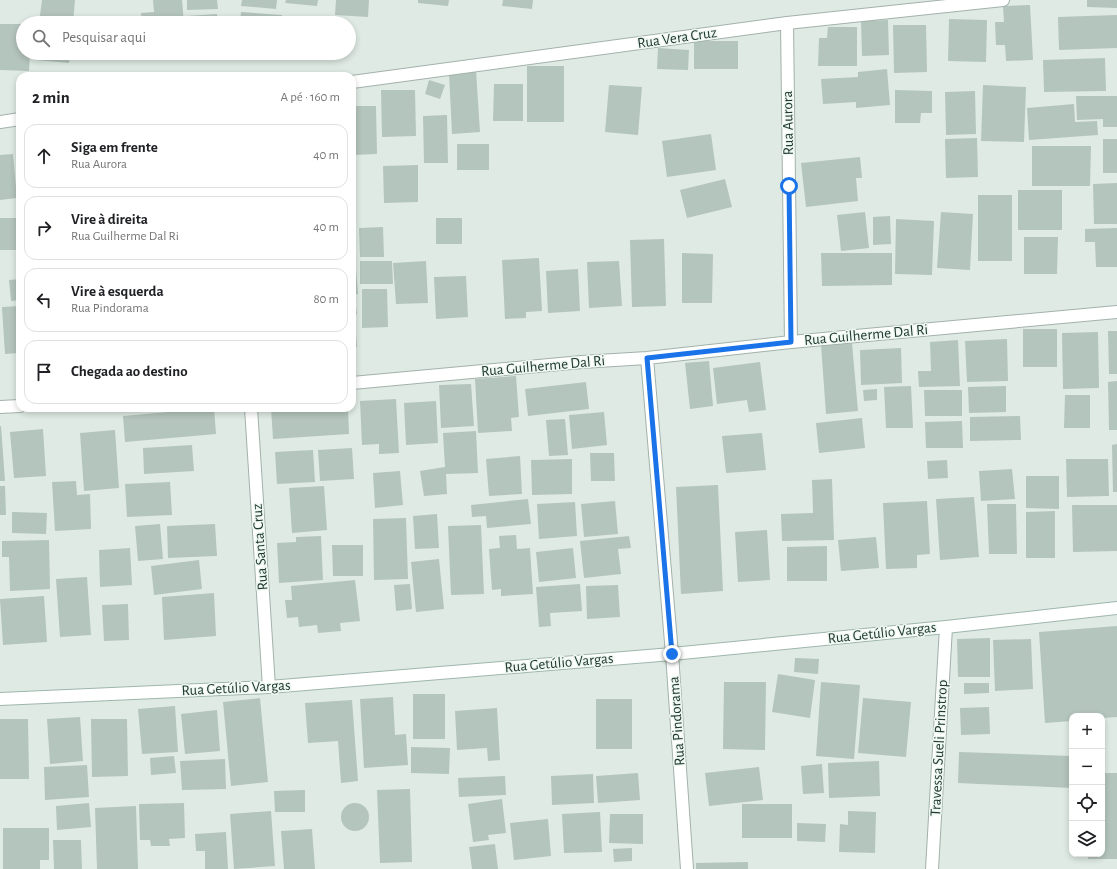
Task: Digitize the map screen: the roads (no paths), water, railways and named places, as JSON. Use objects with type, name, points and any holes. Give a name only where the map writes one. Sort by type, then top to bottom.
[{"type":"street","name":"Rua Vera Cruz","points":[[356,81],[787,23],[1003,0]]},
{"type":"street","name":"Rua Aurora","points":[[787,23],[791,342]]},
{"type":"street","points":[[0,122],[16,120]]},
{"type":"street","name":"Rua Guilherme Dal Ri","points":[[356,383],[582,362],[647,358],[791,342],[1117,312]]},
{"type":"street","name":"Rua Pindorama","points":[[647,358],[672,654],[687,869]]},
{"type":"street","points":[[0,407],[16,406]]},
{"type":"street","name":"Rua Santa Cruz","points":[[250,412],[269,687]]},
{"type":"street","name":"Rua Getúlio Vargas","points":[[0,699],[269,687],[672,654],[946,627],[1117,608]]},
{"type":"street","name":"Travessa Sueli Prinstrop","points":[[932,869],[946,627]]}]
